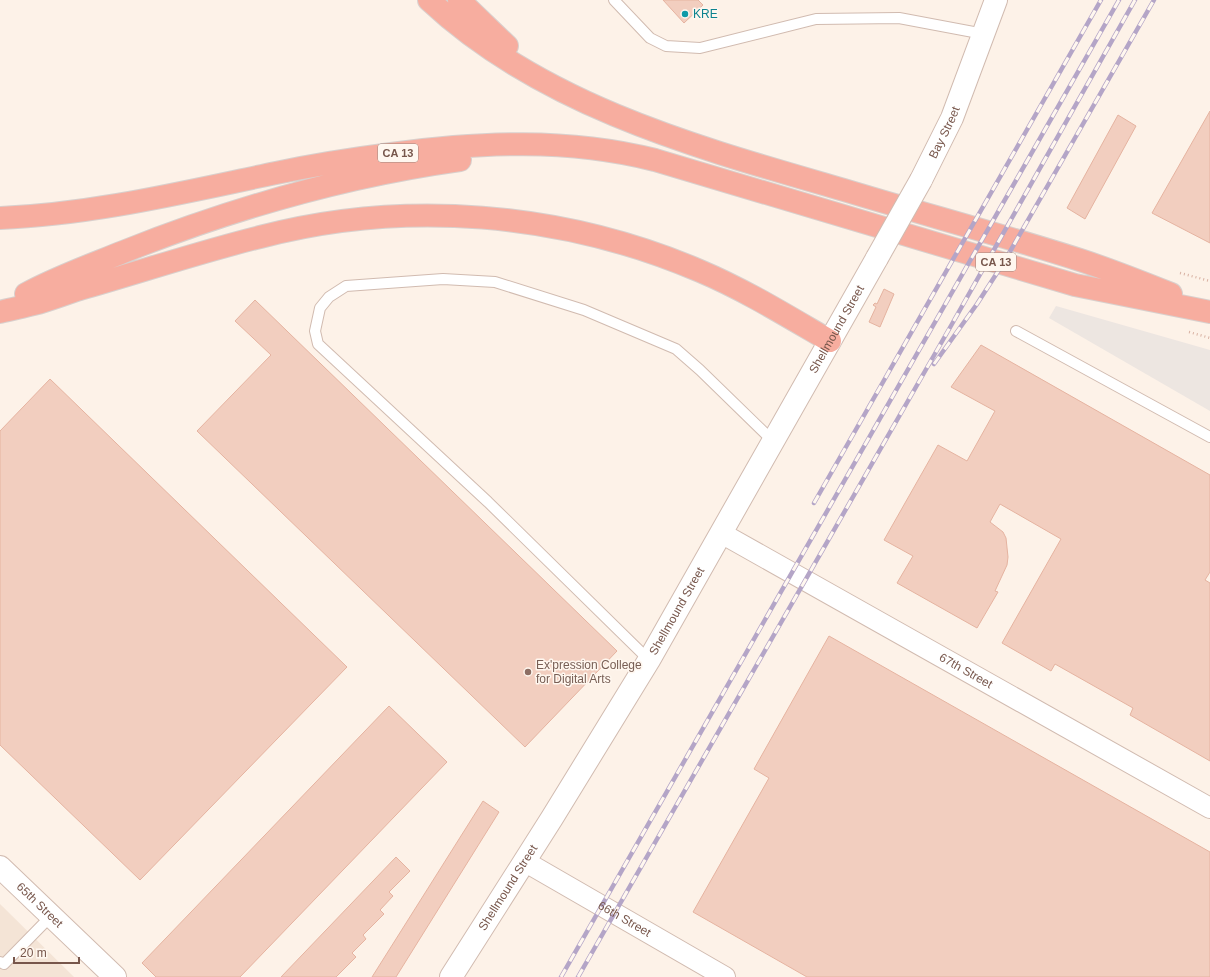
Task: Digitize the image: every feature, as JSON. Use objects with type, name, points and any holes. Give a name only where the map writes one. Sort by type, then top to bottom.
[{"type":"highway","name":"CA 13","points":[[429,0],[476,39],[532,74],[597,107],[664,134],[792,175],[1082,260],[1210,308]]},
{"type":"highway","points":[[459,0],[500,40],[525,61],[576,93],[664,134]]},
{"type":"highway","name":"CA 13","points":[[0,218],[67,212],[136,202],[341,161],[434,149],[492,144],[560,145],[632,154],[1075,285],[1210,312]]},
{"type":"highway","points":[[0,310],[30,292],[91,265],[151,241],[216,218],[311,190],[383,174],[471,159],[515,156],[560,157],[661,173],[785,200]]},
{"type":"highway","points":[[0,310],[34,304],[282,231],[330,222],[419,215],[501,220],[552,227],[597,236],[641,249],[687,266],[755,297],[830,341]]},
{"type":"street","name":"Bay Street","points":[[877,258],[921,180],[952,118],[996,0]]},
{"type":"street","name":"Shellmound Street","points":[[451,977],[649,660],[877,258]]},
{"type":"street","name":"67th Street","points":[[721,533],[1210,808]]},
{"type":"street","name":"66th Street","points":[[524,861],[725,977]]},
{"type":"street","name":"65th Street","points":[[0,867],[115,977]]},
{"type":"lane","points":[[614,0],[650,38],[666,46],[700,48],[816,19],[899,18],[984,34]]},
{"type":"lane","points":[[649,660],[488,502],[318,344],[315,331],[320,308],[329,297],[346,286],[442,279],[495,282],[584,310],[676,349],[700,370],[774,442]]},
{"type":"lane","points":[[1016,331],[1210,437]]},
{"type":"lane","points":[[0,962],[4,964],[51,916]]},
{"type":"shaded area","points":[[1056,306],[1210,350],[1210,411],[1049,318]]},
{"type":"shaded area","points":[[0,904],[74,977],[0,977]]},
{"type":"building","name":"KRE","points":[[663,0],[698,0],[703,5],[684,23]]},
{"type":"building","points":[[1210,111],[1210,243],[1152,213]]},
{"type":"building","points":[[1118,115],[1136,126],[1085,219],[1067,208]]},
{"type":"building","points":[[884,289],[894,294],[880,327],[869,322],[876,307],[873,305],[875,303],[877,304]]},
{"type":"building","points":[[255,300],[617,651],[525,747],[197,431],[271,355],[235,321]]},
{"type":"building","points":[[981,345],[1210,475],[1210,572],[1205,580],[1210,583],[1210,761],[1130,715],[1133,708],[1055,664],[1051,671],[1002,643],[1061,539],[1000,504],[990,522],[1003,532],[1006,538],[1008,557],[1007,565],[995,591],[998,592],[977,628],[897,583],[913,556],[884,540],[938,445],[967,461],[995,411],[951,387]]},
{"type":"building","points":[[50,379],[347,667],[140,880],[0,745],[0,431]]},
{"type":"building","points":[[829,636],[1210,852],[1210,977],[807,977],[693,912],[769,778],[754,769]]},
{"type":"building","points":[[389,706],[447,762],[240,977],[156,977],[142,963]]},
{"type":"building","points":[[483,801],[499,812],[396,977],[372,977]]},
{"type":"building","points":[[396,857],[410,871],[389,892],[393,896],[380,910],[384,914],[363,935],[366,939],[352,953],[356,957],[336,977],[281,977]]},
{"type":"railway","points":[[814,503],[1101,0]]},
{"type":"railway","points":[[561,977],[1119,0]]},
{"type":"railway","points":[[578,977],[952,324],[1135,0]]},
{"type":"railway","points":[[934,364],[977,304],[1004,262],[1154,0]]},
{"type":"place","name":"KRE","points":[[685,14]]},
{"type":"place","name":"Ex'pression College for Digital Arts","points":[[528,672]]}]
